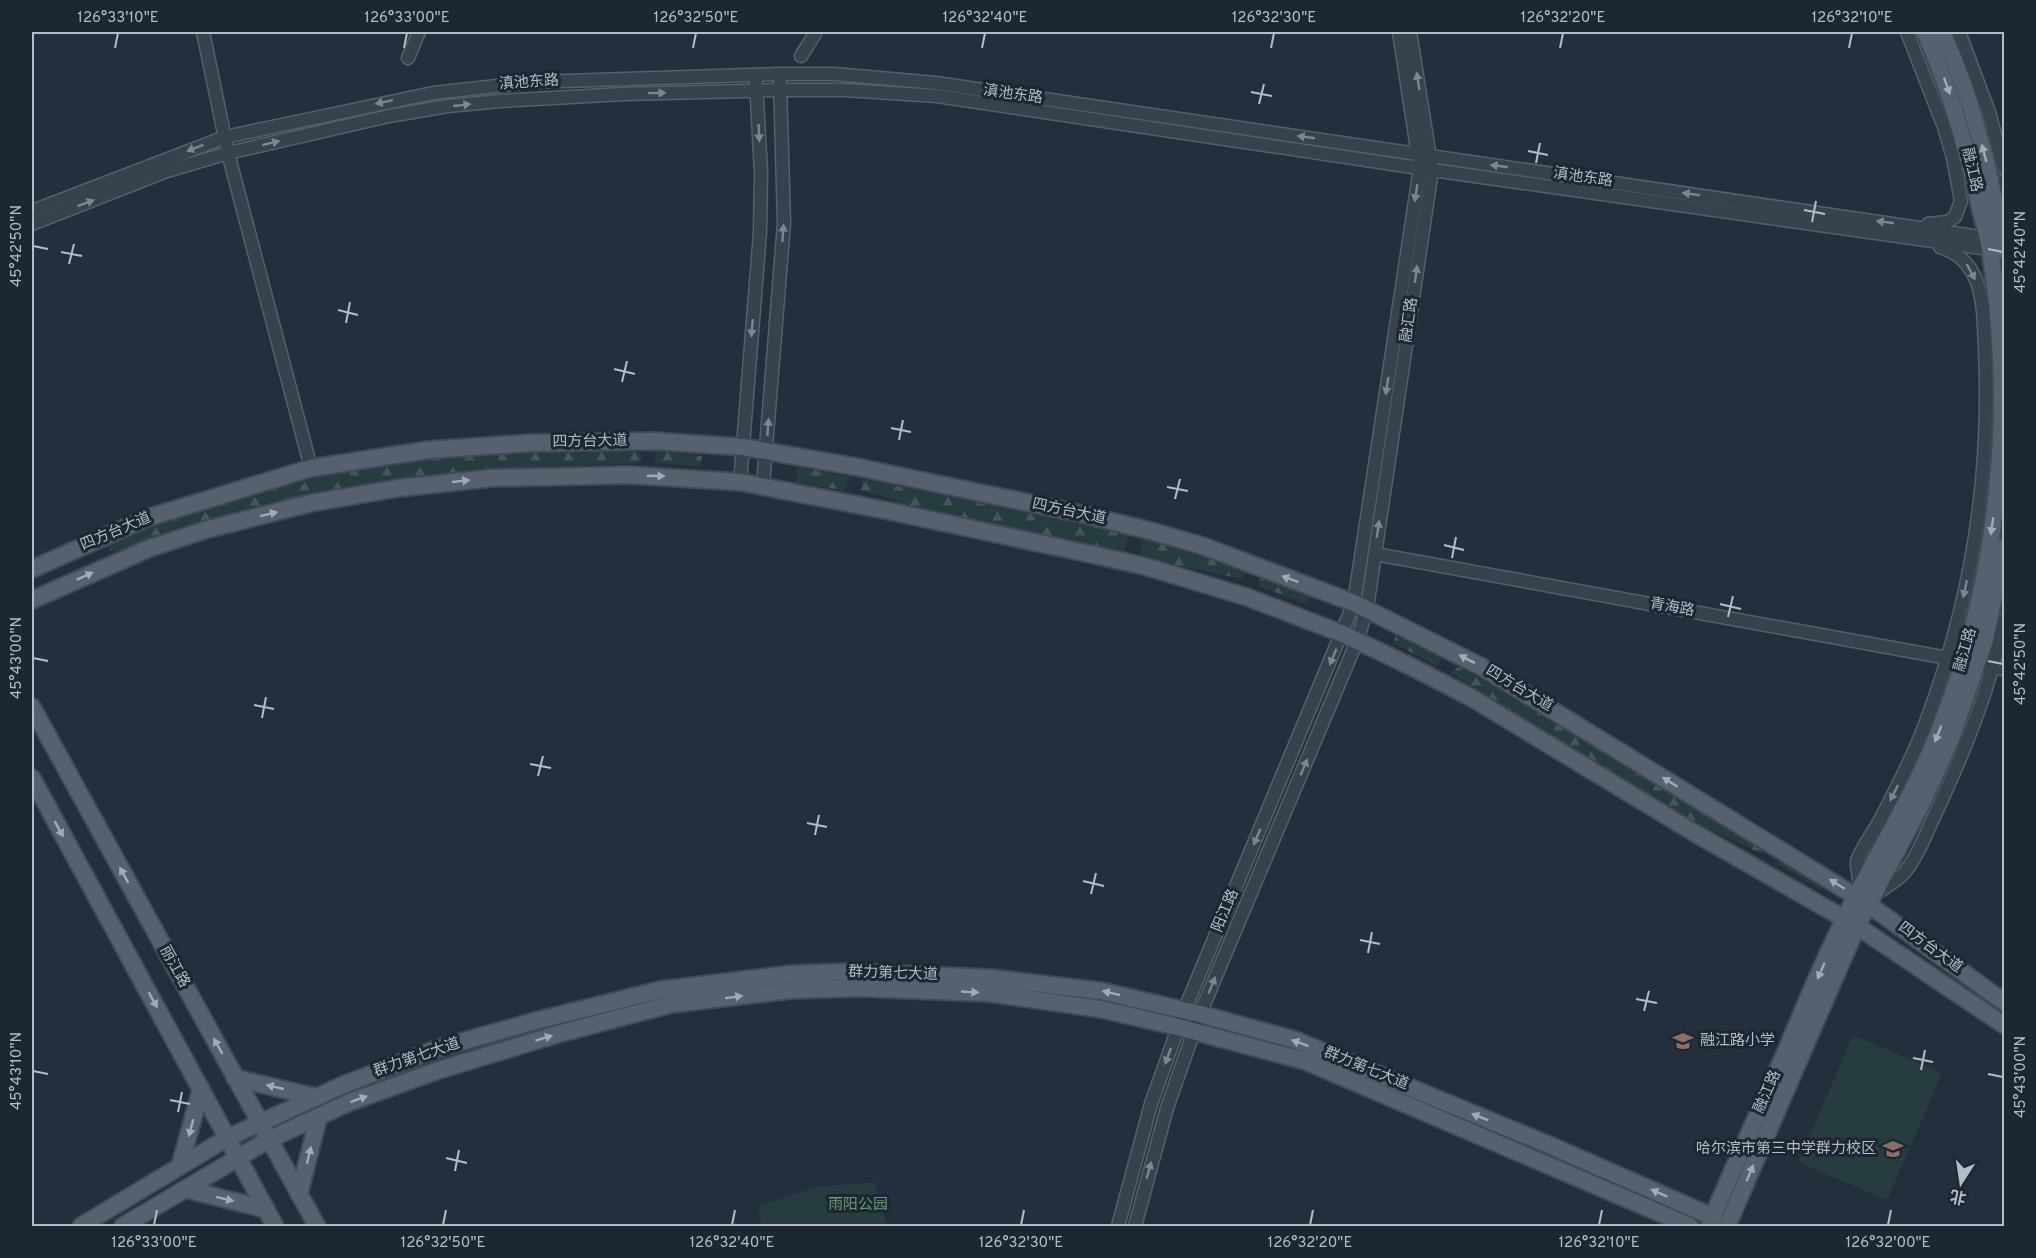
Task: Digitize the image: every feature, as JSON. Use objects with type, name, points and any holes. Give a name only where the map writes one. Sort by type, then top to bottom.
[{"type":"main road","name":"融江路","points":[[1925,32],[1959,121],[1978,198],[1999,245]]},
{"type":"main road","name":"融江路","points":[[1865,896],[1919,778],[1947,709],[1977,664],[1977,611],[1996,497],[2001,434],[1999,222],[1991,179],[1973,114],[1942,32]]},
{"type":"main road","name":"四方台大道","points":[[32,569],[147,518],[311,468],[428,450],[530,443],[653,441],[743,447],[869,469],[1151,531],[1203,546],[1361,605],[1482,667],[1865,896],[2004,1002]]},
{"type":"main road","name":"四方台大道","points":[[32,600],[150,548],[205,530],[311,503],[399,488],[492,478],[586,475],[676,477],[763,485],[1144,566],[1247,597],[1350,638],[1472,698],[1693,832],[1851,922],[2004,1025]]},
{"type":"main road","name":"融江路","points":[[1716,1223],[1851,922],[1923,801],[1942,759],[1977,664],[1993,605],[2004,547]]},
{"type":"main road","name":"丽江路","points":[[32,707],[317,1227]]},
{"type":"main road","points":[[32,778],[275,1227]]},
{"type":"main road","name":"群力第七大道","points":[[81,1227],[227,1138],[315,1097],[436,1049],[539,1020],[660,990],[791,974],[850,972],[991,978],[1101,991],[1192,1012],[1295,1040],[1549,1145],[1716,1223]]},
{"type":"main road","name":"群力第七大道","points":[[123,1227],[268,1140],[350,1102],[438,1070],[558,1034],[672,1004],[791,990],[860,988],[988,993],[1101,1009],[1305,1061],[1690,1227]]},
{"type":"main road","points":[[235,1078],[315,1097]]},
{"type":"main road","points":[[180,1166],[201,1089]]},
{"type":"main road","points":[[299,1194],[319,1116]]},
{"type":"main road","points":[[186,1189],[265,1209]]},
{"type":"street","points":[[203,32],[228,153],[311,468]]},
{"type":"street","points":[[408,58],[419,32]]},
{"type":"street","points":[[801,56],[816,32]]},
{"type":"street","name":"融汇路","points":[[1399,32],[1424,155]]},
{"type":"street","name":"融汇路","points":[[1361,605],[1375,554],[1426,169],[1410,32]]},
{"type":"street","points":[[1907,32],[1940,117],[1953,158],[1961,201],[1955,217],[1947,222],[1913,226]]},
{"type":"street","points":[[1959,32],[1989,112],[2004,168]]},
{"type":"street","points":[[763,485],[784,223],[780,74]]},
{"type":"street","name":"滇池东路","points":[[32,211],[225,137],[384,102],[453,90],[533,82],[834,74],[936,83],[1913,226],[1999,245]]},
{"type":"street","points":[[740,482],[760,233],[761,172],[756,75]]},
{"type":"street","name":"滇池东路","points":[[32,224],[167,171],[228,153],[389,116],[448,106],[558,97],[781,90],[898,92],[937,96],[1426,169],[1904,236],[1999,245]]},
{"type":"street","points":[[1953,158],[1978,198]]},
{"type":"street","name":"融汇路","points":[[1361,605],[1426,169]]},
{"type":"street","points":[[1999,222],[2004,181]]},
{"type":"street","points":[[1904,236],[1959,255],[1974,275],[1982,308],[1987,392],[1983,472],[1972,556],[1956,628],[1977,664],[1985,694],[1966,744],[1920,846],[1903,874],[1865,896],[1857,862],[1908,765],[1943,673]]},
{"type":"street","name":"青海路","points":[[1375,554],[1977,664]]},
{"type":"street","name":"阳江路","points":[[1118,1227],[1151,1104],[1186,1029],[1350,638],[1361,605]]},
{"type":"street","points":[[1943,673],[1977,664],[2004,620]]},
{"type":"street","points":[[1943,673],[1947,709]]},
{"type":"street","points":[[1942,759],[1966,744]]},
{"type":"street","name":"阳江路","points":[[1135,1227],[1186,1029]]},
{"type":"green space","points":[[540,449],[639,452],[642,458],[639,463],[423,475],[304,499],[198,525],[115,552],[110,551],[110,542],[182,512],[311,478],[378,464],[480,452]]},
{"type":"green space","points":[[655,451],[702,456],[701,467],[655,463]]},
{"type":"green space","points":[[797,467],[850,477],[846,484],[846,491],[796,482]]},
{"type":"green space","points":[[862,479],[1129,534],[1124,551],[1102,547],[899,504],[892,499],[861,490]]},
{"type":"green space","points":[[1153,539],[1245,570],[1243,579],[1151,560],[1142,555],[1140,547],[1144,540]]},
{"type":"green space","points":[[1261,576],[1311,595],[1308,604],[1258,586]]},
{"type":"green space","points":[[1396,635],[1441,658],[1437,666],[1393,643]]},
{"type":"green space","points":[[1458,667],[1518,695],[1766,849],[1762,854],[1679,814],[1451,673]]},
{"type":"green space","points":[[1783,857],[1824,883],[1821,890],[1777,864]]},
{"type":"green space","points":[[1853,1035],[1942,1073],[1887,1200],[1798,1162]]},
{"type":"green space","name":"雨阳公园","points":[[875,1182],[887,1226],[761,1226],[758,1206],[817,1187]]},
{"type":"place","name":"融江路小学","points":[[1683,1041]]},
{"type":"place","name":"哈尔滨市第三中学群力校区","points":[[1893,1149]]}]
